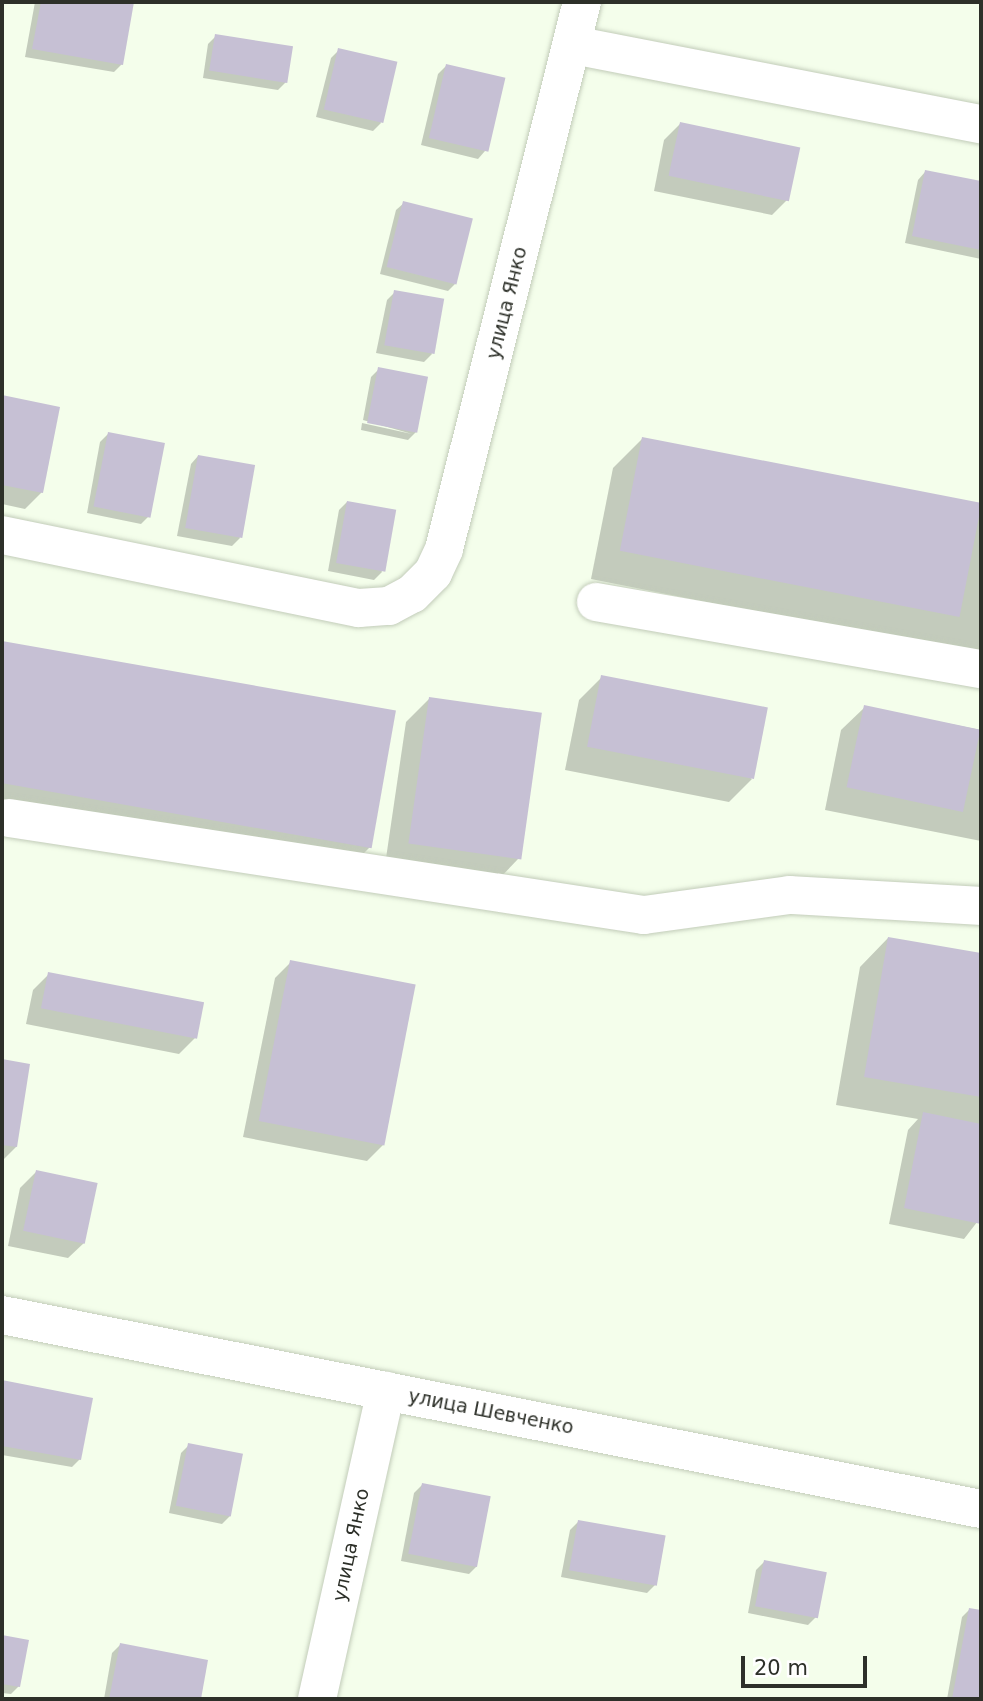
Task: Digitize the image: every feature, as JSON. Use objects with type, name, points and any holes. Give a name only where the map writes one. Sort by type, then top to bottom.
[{"type":"street","name":"улица Янко","points":[[2,535],[359,608],[389,606],[412,594],[433,573],[444,549],[582,2]]},
{"type":"street","points":[[573,45],[981,124]]},
{"type":"street","points":[[596,602],[981,669]]},
{"type":"street","points":[[9,818],[644,915],[790,895],[981,906]]},
{"type":"street","name":"улица Шевченко","points":[[2,1315],[981,1510]]},
{"type":"street","name":"улица Янко","points":[[317,1699],[386,1391]]},
{"type":"building","points":[[41,2],[134,2],[123,65],[32,49]]},
{"type":"building","points":[[215,34],[293,46],[287,83],[209,71]]},
{"type":"building","points":[[338,48],[397,62],[383,123],[324,109]]},
{"type":"building","points":[[446,64],[505,78],[488,152],[429,138]]},
{"type":"building","points":[[680,122],[800,148],[789,201],[669,176]]},
{"type":"building","points":[[925,170],[981,181],[981,250],[912,236]]},
{"type":"building","points":[[403,201],[473,218],[456,284],[387,267]]},
{"type":"building","points":[[394,290],[444,299],[435,354],[384,345]]},
{"type":"building","points":[[378,367],[428,377],[417,433],[367,423]]},
{"type":"building","points":[[2,395],[60,407],[43,493],[2,485]]},
{"type":"building","points":[[108,432],[165,443],[150,518],[93,507]]},
{"type":"building","points":[[642,437],[981,503],[960,617],[620,551]]},
{"type":"building","points":[[198,455],[255,465],[242,538],[185,528]]},
{"type":"building","points":[[347,501],[396,510],[385,572],[336,563]]},
{"type":"building","points":[[2,641],[396,710],[372,848],[2,783]]},
{"type":"building","points":[[601,675],[768,707],[754,779],[587,747]]},
{"type":"building","points":[[429,697],[542,713],[521,859],[408,844]]},
{"type":"building","points":[[864,705],[980,730],[963,812],[847,787]]},
{"type":"building","points":[[888,937],[981,953],[981,1097],[864,1077]]},
{"type":"building","points":[[290,960],[416,984],[384,1145],[259,1121]]},
{"type":"building","points":[[48,972],[204,1002],[197,1039],[41,1008]]},
{"type":"building","points":[[2,1059],[30,1064],[17,1147],[2,1145]]},
{"type":"building","points":[[923,1112],[981,1124],[981,1224],[904,1208]]},
{"type":"building","points":[[36,1170],[98,1183],[85,1244],[23,1231]]},
{"type":"building","points":[[2,1380],[93,1398],[81,1460],[2,1446]]},
{"type":"building","points":[[188,1443],[243,1454],[231,1517],[176,1506]]},
{"type":"building","points":[[422,1483],[491,1496],[477,1567],[408,1554]]},
{"type":"building","points":[[578,1520],[666,1535],[657,1586],[569,1570]]},
{"type":"building","points":[[764,1560],[827,1572],[818,1618],[755,1606]]},
{"type":"building","points":[[969,1608],[981,1610],[981,1699],[952,1699]]},
{"type":"building","points":[[2,1635],[29,1640],[20,1687],[2,1684]]},
{"type":"building","points":[[120,1643],[208,1660],[201,1699],[109,1699]]}]
